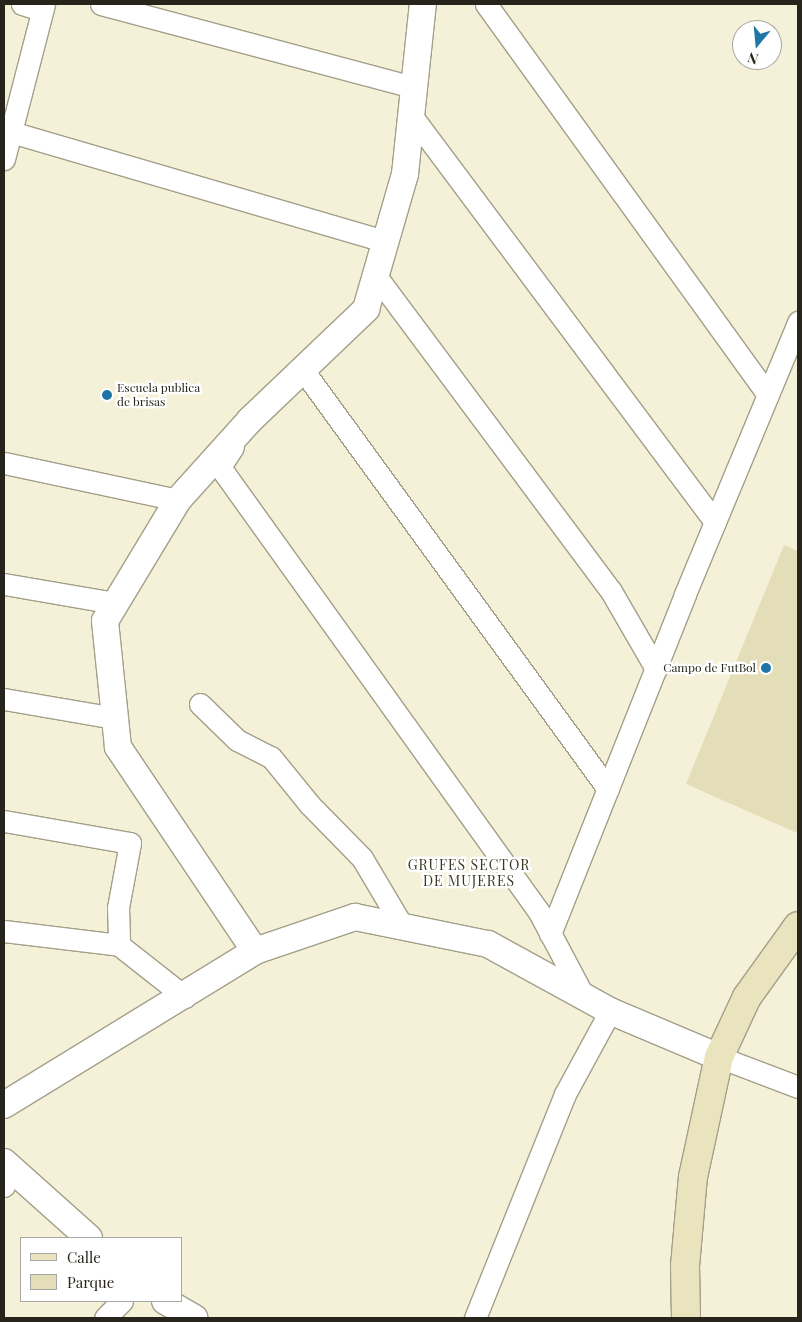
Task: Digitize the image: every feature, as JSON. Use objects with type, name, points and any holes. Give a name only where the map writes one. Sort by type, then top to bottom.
[{"type":"main road","points":[[686,1318],[685,1266],[693,1178],[719,1057],[747,998],[798,926]]},
{"type":"street","points":[[4,160],[43,7],[22,4]]},
{"type":"street","points":[[101,4],[414,87]]},
{"type":"street","points":[[254,951],[118,747],[105,621],[178,500],[250,420],[366,309],[405,174],[423,4]]},
{"type":"street","points":[[486,4],[768,395]]},
{"type":"street","points":[[411,115],[715,522]]},
{"type":"street","points":[[11,132],[386,242]]},
{"type":"street","points":[[376,276],[611,591],[656,669]]},
{"type":"street","points":[[550,934],[715,522],[798,322]]},
{"type":"street","points":[[303,370],[608,789]]},
{"type":"street","points":[[250,420],[220,467],[533,904],[584,998]]},
{"type":"street","points":[[4,463],[178,500]]},
{"type":"street","points":[[4,584],[115,603]]},
{"type":"street","points":[[4,699],[115,718]]},
{"type":"street","points":[[200,704],[237,740],[271,757],[310,805],[362,858],[403,927]]},
{"type":"street","points":[[4,821],[130,843],[118,908],[119,945]]},
{"type":"street","points":[[4,1105],[185,996],[254,951],[355,917],[488,944],[610,1011],[798,1088]]},
{"type":"street","points":[[4,931],[119,945],[185,996]]},
{"type":"street","points":[[475,1318],[565,1094],[610,1011]]},
{"type":"street","points":[[6,1172],[88,1237]]},
{"type":"street","points":[[105,1318],[121,1302]]},
{"type":"street","points":[[167,1302],[195,1318]]},
{"type":"green space","name":"Campo de FutBol","points":[[784,545],[798,551],[797,833],[686,784]]},
{"type":"place","name":"Escuela publica de brisas","points":[[107,395]]},
{"type":"place","name":"Campo de FutBol","points":[[766,668]]},
{"type":"district","name":"GRUFES SECTOR DE MUJERES","points":[[469,874]]}]
